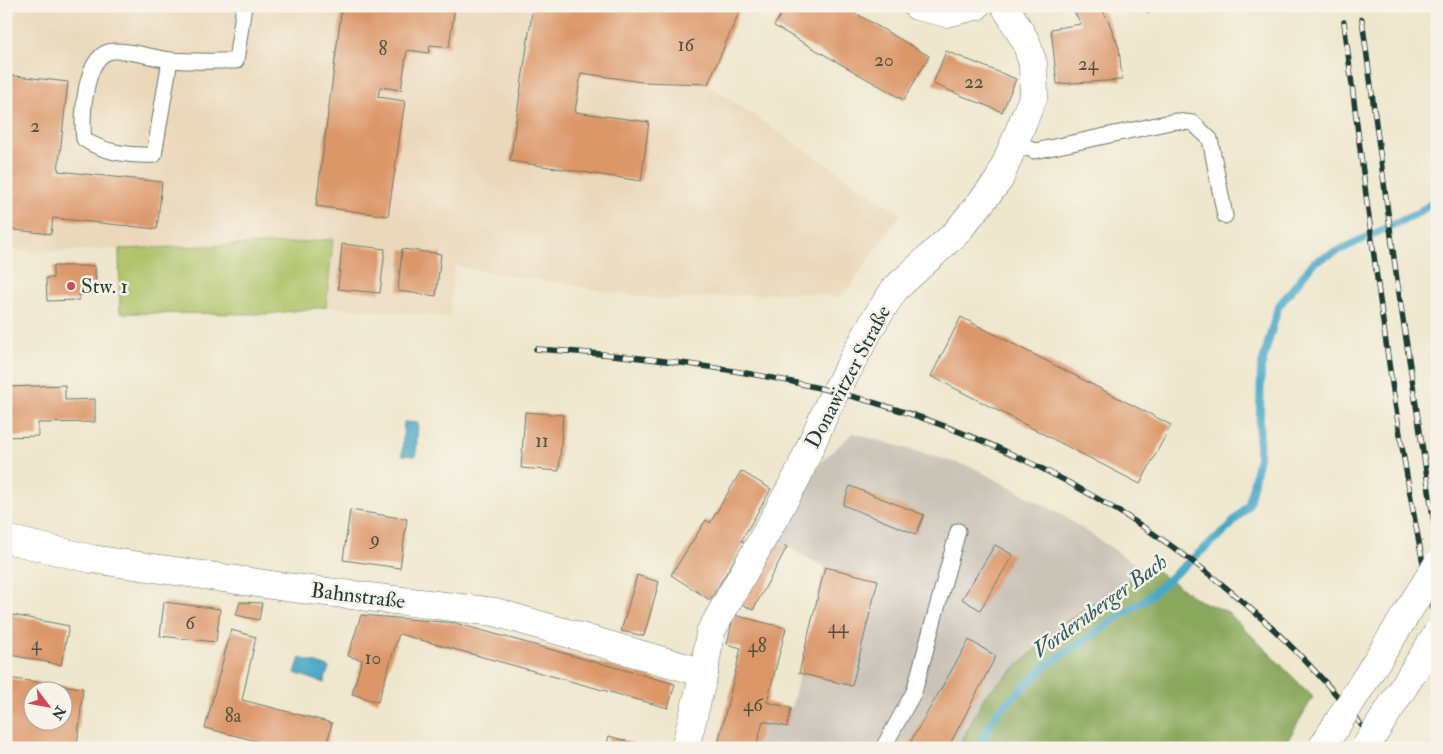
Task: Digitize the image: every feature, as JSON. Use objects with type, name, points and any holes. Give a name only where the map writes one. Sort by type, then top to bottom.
[{"type":"street","points":[[918,6],[947,13],[976,6]]},
{"type":"street","name":"Donawitzer Straße","points":[[685,748],[704,673],[710,633],[798,478],[829,404],[874,321],[895,289],[956,233],[999,180],[1034,94],[1033,64],[1026,42],[1005,6]]},
{"type":"street","name":"Bahnstraße","points":[[6,539],[112,562],[285,587],[495,612],[704,673]]},
{"type":"street","points":[[1322,748],[1437,565]]},
{"type":"street","points":[[1364,748],[1437,634]]},
{"type":"lane","points":[[170,60],[154,155],[142,156],[94,147],[84,139],[82,123],[85,97],[90,76],[101,56],[112,51],[170,60],[236,61],[244,6]]},
{"type":"lane","points":[[1014,143],[1035,151],[1176,120],[1193,123],[1210,139],[1225,216]]},
{"type":"lane","points":[[883,748],[914,692],[958,531]]},
{"type":"shaded area","points":[[6,6],[741,8],[708,85],[901,214],[846,292],[838,298],[804,293],[781,293],[668,300],[455,266],[449,317],[326,307],[332,239],[295,243],[40,252],[6,249]]},
{"type":"shaded area","points":[[853,433],[974,468],[1059,513],[1143,569],[1068,620],[986,694],[958,748],[756,748],[763,721],[787,726],[825,567],[772,539],[821,462]]},
{"type":"green space","points":[[333,239],[326,307],[267,314],[120,313],[119,249],[295,243]]},
{"type":"green space","points":[[1149,566],[1200,601],[1228,612],[1313,697],[1283,748],[958,748],[986,694],[1068,620]]},
{"type":"water","points":[[404,422],[418,423],[416,456],[402,455]]},
{"type":"water","points":[[300,658],[329,667],[324,683],[295,673]]},
{"type":"building","points":[[342,6],[455,6],[449,47],[430,45],[429,53],[407,50],[401,90],[380,87],[378,97],[405,101],[388,216],[316,206]]},
{"type":"building","points":[[533,6],[729,6],[741,8],[708,84],[642,82],[581,73],[575,112],[649,122],[641,181],[510,161]]},
{"type":"building","points":[[786,6],[843,6],[929,56],[904,100],[774,26]]},
{"type":"building","points":[[1071,6],[1100,6],[1108,20],[1119,48],[1122,80],[1057,84],[1051,29],[1081,24]]},
{"type":"building","points":[[1142,6],[1156,6],[1148,13]]},
{"type":"building","points":[[946,51],[1016,79],[1002,112],[933,84]]},
{"type":"building","points":[[7,75],[68,82],[58,171],[162,182],[157,229],[53,218],[51,234],[6,229]]},
{"type":"building","points":[[342,244],[385,249],[380,293],[338,289]]},
{"type":"building","points":[[402,249],[441,254],[436,296],[398,291]]},
{"type":"building","name":"Stw. 1","points":[[53,266],[95,266],[96,294],[79,295],[79,300],[47,301],[46,278],[53,278]]},
{"type":"building","points":[[961,317],[1171,425],[1140,484],[931,376]]},
{"type":"building","points":[[65,385],[65,400],[95,399],[95,422],[38,423],[38,436],[6,437],[6,387]]},
{"type":"building","points":[[525,412],[563,415],[559,471],[521,468]]},
{"type":"building","points":[[741,471],[771,489],[741,541],[745,542],[710,600],[671,575],[706,520],[710,523]]},
{"type":"building","points":[[850,486],[924,515],[916,534],[843,505]]},
{"type":"building","points":[[350,510],[407,519],[400,568],[343,560]]},
{"type":"building","points":[[772,539],[787,547],[753,610],[738,602]]},
{"type":"building","points":[[995,545],[1013,555],[980,610],[962,599]]},
{"type":"building","points":[[825,567],[878,580],[852,686],[799,673]]},
{"type":"building","points":[[637,575],[659,582],[644,636],[621,631]]},
{"type":"building","points":[[164,602],[220,609],[216,642],[160,636]]},
{"type":"building","points":[[240,602],[262,603],[259,620],[236,615]]},
{"type":"building","points":[[13,615],[69,626],[61,665],[6,654],[6,632],[9,633]]},
{"type":"building","points":[[361,615],[455,623],[675,684],[668,708],[399,634],[378,702],[352,694],[362,660],[348,656]]},
{"type":"building","points":[[734,615],[786,628],[767,702],[791,708],[787,727],[763,721],[756,748],[717,748],[741,648],[727,644]]},
{"type":"building","points":[[231,630],[256,637],[242,700],[332,723],[326,748],[285,748],[205,728]]},
{"type":"building","points":[[969,640],[996,656],[948,748],[907,748]]},
{"type":"building","points":[[6,678],[37,682],[22,682],[22,732],[72,732],[72,687],[83,688],[77,748],[6,748]]},
{"type":"building","points":[[609,736],[646,747],[646,748],[606,748]]},
{"type":"waterway","name":"Vordernberger Bach","points":[[978,748],[997,712],[1048,664],[1146,599],[1228,528],[1249,504],[1259,457],[1261,368],[1278,307],[1314,262],[1416,214],[1437,200]]},
{"type":"railway","points":[[1362,19],[1397,280],[1437,543]]},
{"type":"railway","points":[[1344,22],[1373,251],[1395,404],[1421,555],[1437,631]]},
{"type":"railway","points":[[536,349],[678,362],[784,380],[901,411],[981,440],[1057,477],[1131,519],[1200,567],[1265,622],[1325,682],[1379,748]]},
{"type":"place","name":"Stw. 1","points":[[71,286]]}]
